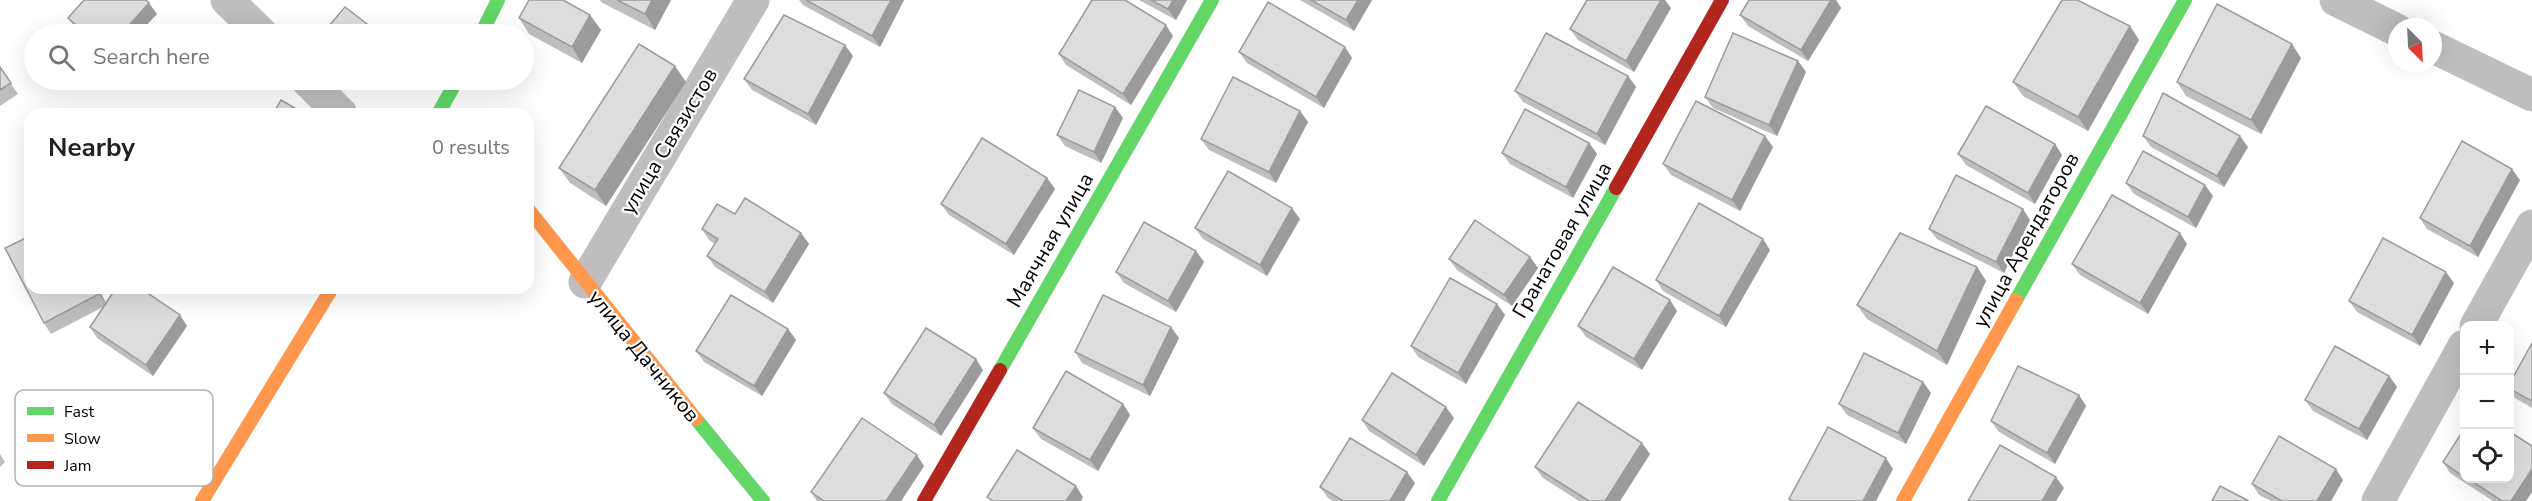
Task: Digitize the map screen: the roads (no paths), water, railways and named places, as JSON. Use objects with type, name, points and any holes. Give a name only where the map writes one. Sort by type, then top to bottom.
[{"type":"street","points":[[227,0],[252,24]]},
{"type":"street","points":[[486,24],[498,0]]},
{"type":"street","name":"улица Связистов","points":[[585,282],[753,0]]},
{"type":"street","name":"Маячная улица","points":[[924,501],[1212,0]]},
{"type":"street","name":"Гранатовая улица","points":[[1438,501],[1722,0]]},
{"type":"street","name":"улица Арендаторов","points":[[1904,501],[2185,0]]},
{"type":"street","points":[[2336,0],[2388,26]]},
{"type":"street","points":[[2442,51],[2532,95]]},
{"type":"street","points":[[317,90],[335,108]]},
{"type":"street","name":"улица Дачников","points":[[534,217],[763,501]]},
{"type":"street","points":[[2479,321],[2532,226]]},
{"type":"street","points":[[213,483],[328,294]]},
{"type":"street","points":[[2378,501],[2460,353]]},
{"type":"street","points":[[202,501],[211,486]]}]
